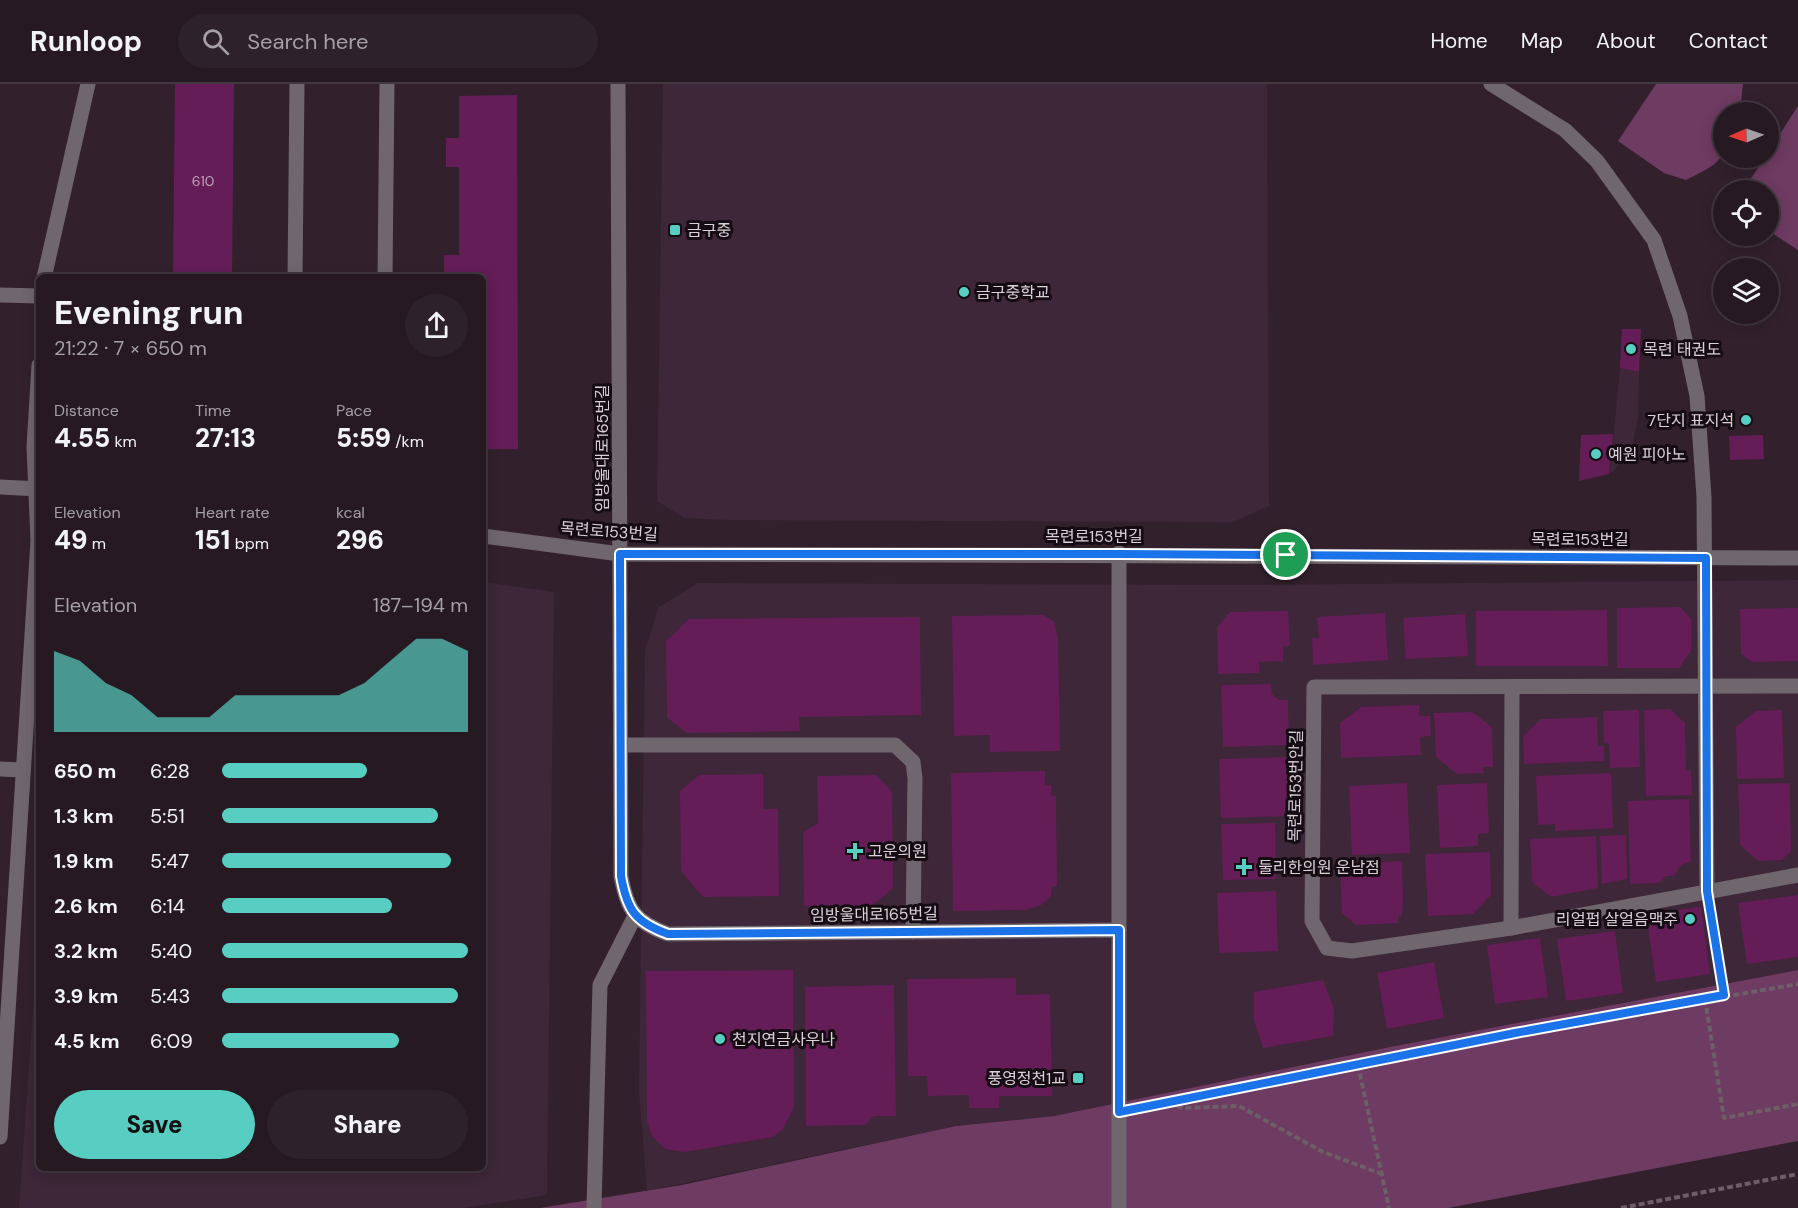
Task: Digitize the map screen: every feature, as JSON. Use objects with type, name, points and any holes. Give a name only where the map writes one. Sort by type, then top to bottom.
[{"type":"street","points":[[45,274],[88,84]]},
{"type":"street","points":[[295,274],[297,84]]},
{"type":"street","points":[[385,274],[387,84]]},
{"type":"street","name":"임방울대로165번길","points":[[618,84],[621,876],[625,899],[635,916],[650,927],[668,934],[1119,930]]},
{"type":"street","points":[[1491,84],[1565,130],[1597,161],[1654,240],[1680,316],[1697,396],[1706,558],[1704,685],[1707,891]]},
{"type":"street","points":[[0,295],[36,296]]},
{"type":"street","points":[[36,414],[34,447],[36,474]]},
{"type":"street","points":[[0,487],[36,488]]},
{"type":"street","name":"목련로153번길","points":[[486,536],[620,554],[1798,558]]},
{"type":"street","points":[[1119,554],[1119,1208]]},
{"type":"street","points":[[0,1137],[6,942],[23,770],[36,572]]},
{"type":"street","points":[[1511,928],[1512,687],[1798,686]]},
{"type":"street","name":"목련로153번안길","points":[[1512,687],[1314,687],[1312,921],[1327,948],[1352,951],[1511,928],[1798,875]]},
{"type":"street","points":[[621,745],[895,745],[913,762],[915,778],[913,932]]},
{"type":"street","points":[[0,769],[23,770]]},
{"type":"street","points":[[594,1208],[600,985],[635,916]]},
{"type":"path","points":[[1707,891],[1724,995]]},
{"type":"path","points":[[1119,1112],[1724,995],[1798,984]]},
{"type":"path","points":[[1705,999],[1725,1118],[1798,1104]]},
{"type":"path","points":[[1358,1065],[1389,1208]]},
{"type":"path","points":[[1164,1103],[1183,1108],[1239,1107],[1323,1152],[1382,1174]]},
{"type":"path","points":[[1621,1208],[1798,1174]]},
{"type":"shaded area","name":"금구중학교","points":[[663,84],[1267,84],[1269,506],[1233,522],[728,520],[684,518],[657,501]]},
{"type":"shaded area","points":[[1656,84],[1743,84],[1741,102],[1713,102],[1713,164],[1686,180],[1664,173],[1618,141]]},
{"type":"shaded area","points":[[1798,106],[1798,250],[1779,238],[1779,180],[1750,180],[1758,168],[1779,168],[1779,135]]},
{"type":"shaded area","points":[[1620,368],[1639,372],[1638,418],[1631,452],[1610,474]]},
{"type":"shaded area","points":[[1798,580],[1798,970],[1390,1047],[1054,1116],[956,1126],[647,1191],[639,1091],[645,650],[659,607],[698,583],[1242,585]]},
{"type":"shaded area","points":[[486,582],[554,592],[547,1195],[463,1208],[19,1208],[36,969],[36,1171],[486,1171]]},
{"type":"shaded area","points":[[1798,970],[1798,1141],[1448,1208],[540,1208],[682,1185],[956,1126],[1054,1116],[1390,1047]]},
{"type":"building","points":[[175,84],[234,84],[232,274],[173,274]]},
{"type":"building","points":[[517,95],[518,449],[486,449],[486,274],[444,274],[444,255],[459,255],[459,167],[446,167],[446,138],[459,138],[459,96]]},
{"type":"building","name":"목련 태권도","points":[[1622,329],[1641,329],[1639,372],[1620,368]]},
{"type":"building","name":"예원 피아노","points":[[1613,434],[1609,474],[1579,481],[1581,435]]},
{"type":"building","points":[[1763,435],[1764,459],[1730,460],[1729,436]]},
{"type":"building","points":[[1680,607],[1691,619],[1691,651],[1679,668],[1617,668],[1617,608]]},
{"type":"building","points":[[1798,608],[1798,661],[1752,662],[1741,654],[1740,609]]},
{"type":"building","points":[[1607,610],[1608,666],[1476,666],[1476,611]]},
{"type":"building","points":[[1288,611],[1290,646],[1283,646],[1283,661],[1259,662],[1259,673],[1218,674],[1217,627],[1230,612]]},
{"type":"building","points":[[1385,613],[1388,660],[1313,665],[1312,638],[1319,638],[1317,617]]},
{"type":"building","points":[[1465,614],[1468,656],[1406,659],[1403,618]]},
{"type":"building","points":[[1043,615],[1054,621],[1058,638],[1060,751],[990,752],[990,735],[954,736],[952,616]]},
{"type":"building","points":[[920,617],[921,715],[799,717],[800,731],[686,733],[667,717],[666,641],[689,619]]},
{"type":"building","points":[[1271,684],[1272,694],[1279,700],[1288,700],[1289,745],[1223,747],[1221,685]]},
{"type":"building","points":[[1419,705],[1419,716],[1430,716],[1431,736],[1420,737],[1421,755],[1341,758],[1340,723],[1361,707]]},
{"type":"building","points":[[1670,709],[1685,723],[1686,771],[1691,771],[1692,795],[1646,796],[1644,710]]},
{"type":"building","points":[[1639,710],[1640,767],[1610,768],[1609,743],[1604,744],[1603,711]]},
{"type":"building","points":[[1782,710],[1784,778],[1737,779],[1736,727],[1756,711]]},
{"type":"building","points":[[1472,712],[1492,727],[1493,767],[1483,767],[1484,773],[1457,774],[1436,757],[1434,713]]},
{"type":"building","points":[[1597,717],[1598,746],[1604,746],[1604,761],[1524,764],[1523,736],[1541,719]]},
{"type":"building","points":[[1291,757],[1293,816],[1221,818],[1219,759]]},
{"type":"building","points":[[1045,771],[1045,785],[1051,785],[1051,796],[1056,796],[1057,886],[1052,887],[1051,896],[1041,905],[1027,910],[953,911],[951,773]]},
{"type":"building","points":[[1611,773],[1613,828],[1555,831],[1555,824],[1538,825],[1536,776]]},
{"type":"building","points":[[763,774],[763,809],[778,809],[779,896],[703,897],[681,871],[680,791],[699,775]]},
{"type":"building","points":[[876,775],[892,791],[893,888],[873,905],[804,906],[803,832],[818,823],[817,776]]},
{"type":"building","points":[[1407,783],[1410,853],[1352,855],[1349,786]]},
{"type":"building","points":[[1487,783],[1489,833],[1478,834],[1478,846],[1440,848],[1437,785]]},
{"type":"building","points":[[1790,783],[1791,851],[1782,860],[1758,861],[1740,845],[1738,784]]},
{"type":"building","points":[[1689,799],[1691,861],[1681,865],[1674,876],[1666,876],[1659,883],[1630,884],[1628,801]]},
{"type":"building","points":[[1275,823],[1276,879],[1223,880],[1221,824]]},
{"type":"building","points":[[1626,835],[1627,879],[1602,884],[1600,836]]},
{"type":"building","points":[[1596,836],[1598,888],[1551,897],[1532,882],[1530,839]]},
{"type":"building","points":[[1490,852],[1491,895],[1473,914],[1428,916],[1425,854]]},
{"type":"building","points":[[1402,861],[1403,901],[1402,916],[1398,917],[1398,923],[1356,925],[1342,913],[1340,864]]},
{"type":"building","points":[[1276,891],[1278,951],[1219,953],[1217,893]]},
{"type":"building","points":[[1798,895],[1798,957],[1747,964],[1738,903]]},
{"type":"building","points":[[1701,907],[1710,974],[1656,982],[1646,914]]},
{"type":"building","points":[[1615,931],[1623,993],[1566,1001],[1557,939]]},
{"type":"building","points":[[1540,938],[1548,997],[1495,1004],[1487,945]]},
{"type":"building","points":[[1434,962],[1444,1018],[1387,1029],[1377,973]]},
{"type":"building","name":"천지연금사우나","points":[[793,970],[794,1107],[783,1129],[773,1137],[684,1152],[665,1149],[652,1136],[647,1121],[646,971]]},
{"type":"building","points":[[1016,978],[1016,995],[1050,994],[1052,1096],[999,1096],[999,1108],[969,1108],[969,1095],[928,1096],[927,1076],[908,1076],[907,979]]},
{"type":"building","points":[[1323,980],[1334,1008],[1333,1036],[1263,1048],[1254,1020],[1254,992]]},
{"type":"building","points":[[894,985],[896,1116],[874,1116],[865,1125],[806,1126],[805,987]]},
{"type":"place","name":"금구중","points":[[675,230]]},
{"type":"place","name":"금구중학교","points":[[964,292]]},
{"type":"place","name":"목련 태권도","points":[[1631,349]]},
{"type":"place","name":"7단지 표지석","points":[[1746,420]]},
{"type":"place","name":"예원 피아노","points":[[1596,454]]},
{"type":"place","name":"고운의원","points":[[855,851]]},
{"type":"place","name":"둘리한의원 운남점","points":[[1244,867]]},
{"type":"place","name":"리얼펍 살얼음맥주","points":[[1690,919]]},
{"type":"place","name":"천지연금사우나","points":[[720,1039]]},
{"type":"place","name":"풍영정천1교","points":[[1078,1078]]},
{"type":"route","points":[[620,554],[1286,555],[1706,558],[1704,685],[1707,891],[1724,995],[1515,1033],[1119,1112],[1119,930],[668,934],[650,927],[635,916],[625,899],[621,876],[620,554]]}]
